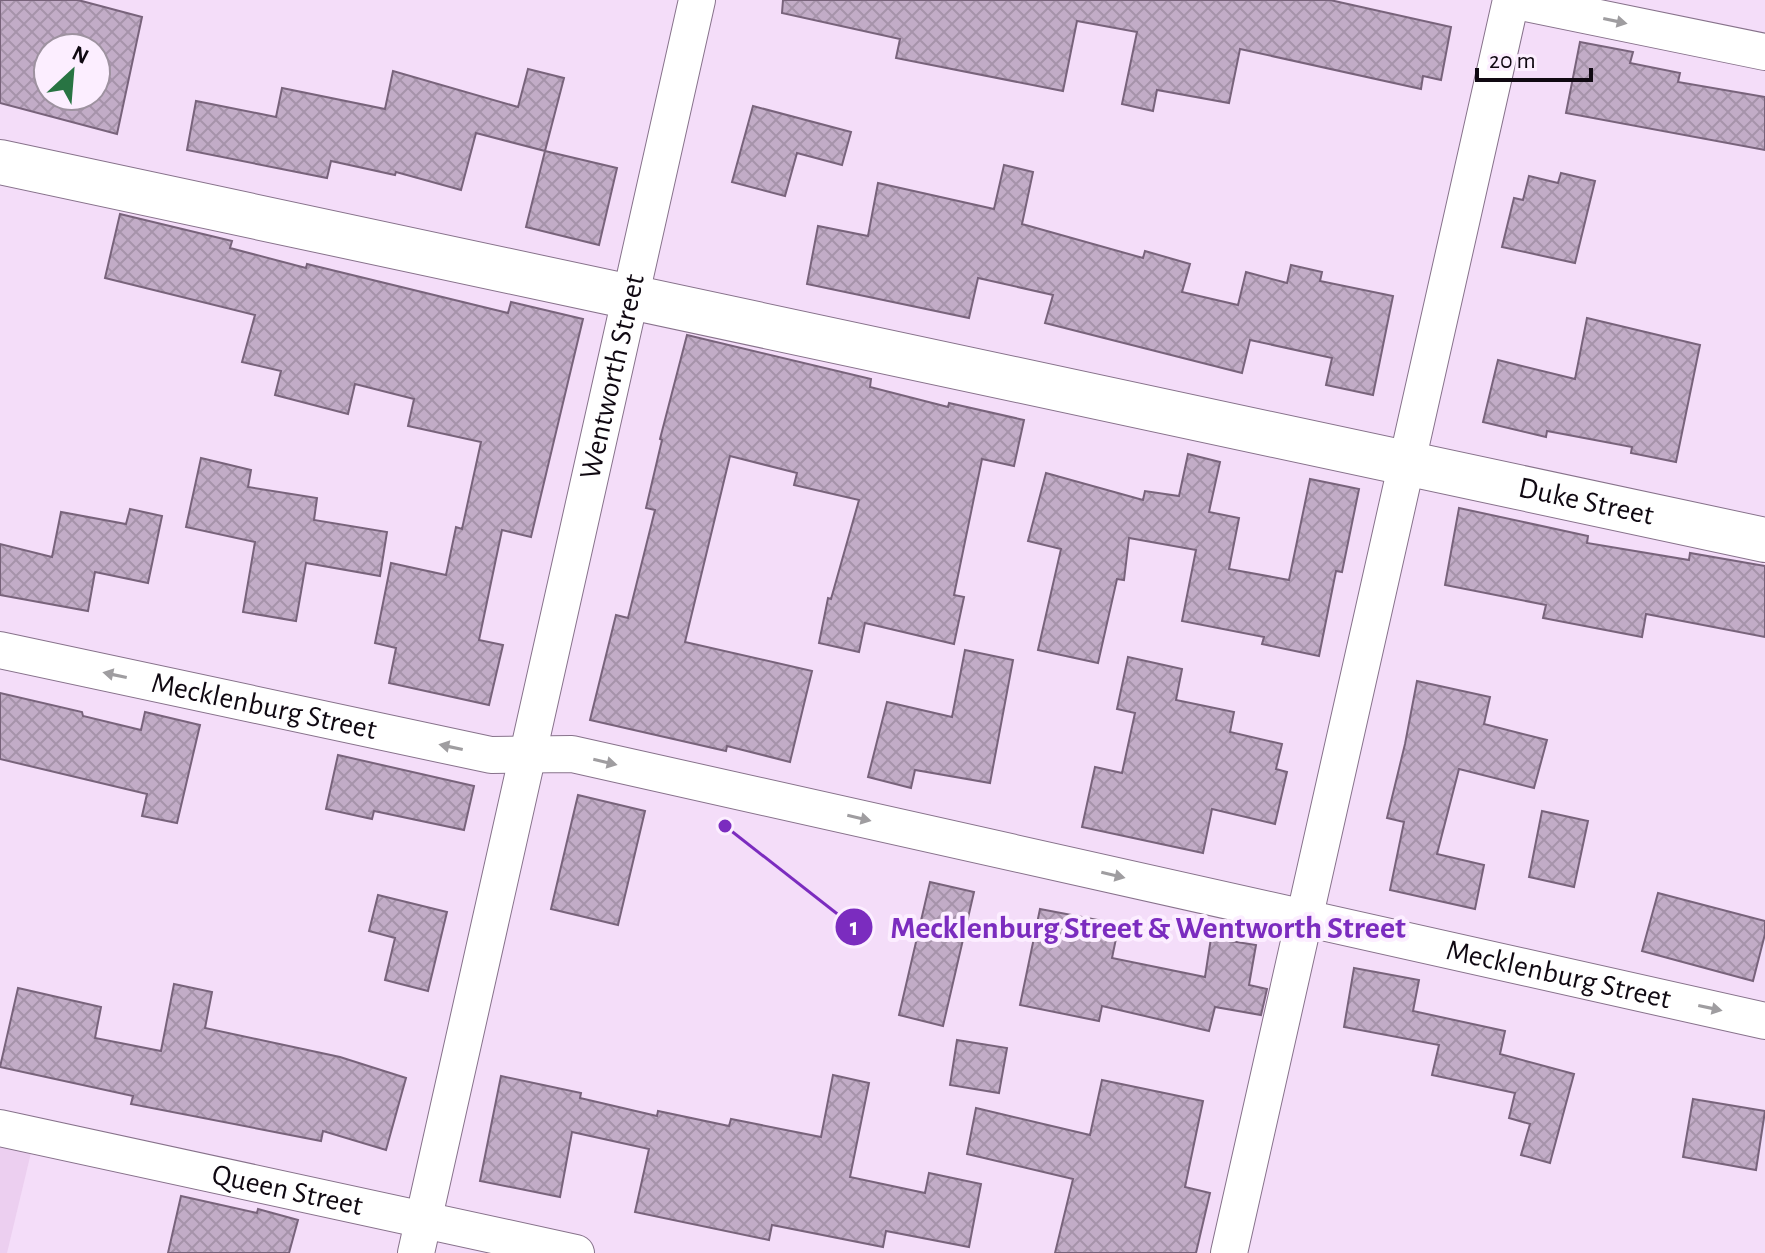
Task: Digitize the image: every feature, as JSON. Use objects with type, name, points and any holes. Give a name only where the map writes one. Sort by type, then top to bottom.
[{"type":"street","name":"Wentworth Street","points":[[419,1237],[697,0]]},
{"type":"street","points":[[1229,1253],[1511,0],[1765,52]]},
{"type":"street","name":"Duke Street","points":[[0,162],[1765,540]]},
{"type":"street","name":"Mecklenburg Street","points":[[0,650],[491,755],[572,754],[1765,1021]]},
{"type":"street","name":"Queen Street","points":[[0,1128],[419,1237],[576,1253]]},
{"type":"shaded area","points":[[0,1128],[35,1136],[7,1253],[0,1253]]},
{"type":"building","points":[[0,0],[78,0],[142,17],[117,134],[34,112],[112,112],[112,32],[32,32],[32,111],[0,103]]},
{"type":"building","points":[[783,0],[1330,0],[1451,27],[1441,80],[1423,76],[1421,89],[1240,49],[1229,103],[1157,90],[1153,111],[1122,104],[1137,32],[1077,21],[1063,91],[896,58],[900,39],[782,13]]},
{"type":"building","points":[[1580,42],[1633,52],[1630,63],[1680,73],[1678,82],[1765,97],[1765,150],[1566,113]]},
{"type":"building","points":[[528,69],[564,78],[545,151],[476,133],[461,190],[396,172],[395,175],[331,161],[327,178],[187,150],[196,101],[276,117],[282,88],[385,109],[393,71],[518,107]]},
{"type":"building","points":[[753,106],[851,132],[842,165],[797,153],[785,196],[732,182]]},
{"type":"building","points":[[545,151],[617,168],[599,245],[526,227]]},
{"type":"building","points":[[1004,165],[1033,172],[1022,224],[1143,258],[1145,251],[1190,264],[1182,292],[1238,305],[1246,272],[1287,283],[1291,265],[1322,272],[1320,281],[1393,296],[1373,395],[1326,385],[1332,358],[1250,340],[1242,373],[1045,323],[1053,295],[978,278],[969,318],[807,284],[818,226],[868,236],[878,183],[994,209]]},
{"type":"building","points":[[1561,173],[1595,181],[1575,263],[1502,247],[1514,198],[1523,200],[1529,176],[1558,183]]},
{"type":"building","points":[[120,214],[232,241],[230,248],[306,268],[307,264],[508,313],[511,302],[583,319],[531,537],[502,530],[479,640],[503,645],[489,705],[389,683],[396,648],[375,643],[391,563],[446,575],[456,527],[462,529],[481,442],[408,426],[414,399],[355,384],[348,414],[275,395],[281,371],[242,362],[255,315],[105,278]]},
{"type":"building","points":[[1587,318],[1700,345],[1676,462],[1631,453],[1632,447],[1547,431],[1546,437],[1483,422],[1498,360],[1575,379]]},
{"type":"building","points":[[687,335],[871,379],[870,387],[948,407],[949,403],[1024,420],[1014,466],[982,459],[954,595],[964,597],[954,644],[865,623],[859,652],[819,643],[828,598],[831,599],[859,500],[794,485],[797,473],[730,456],[685,642],[812,671],[790,762],[727,746],[726,751],[590,720],[616,615],[628,618],[655,510],[646,508],[660,439]]},
{"type":"building","points":[[1188,454],[1220,462],[1209,512],[1239,518],[1229,569],[1289,580],[1310,479],[1359,489],[1342,572],[1336,571],[1319,656],[1262,644],[1264,637],[1182,621],[1196,550],[1129,538],[1124,580],[1117,579],[1098,663],[1038,650],[1061,549],[1028,541],[1046,473],[1143,500],[1145,491],[1179,496]]},
{"type":"building","points":[[201,458],[251,470],[248,487],[317,498],[314,520],[387,532],[380,576],[306,563],[296,621],[243,612],[255,542],[186,527]]},
{"type":"building","points":[[1459,508],[1588,536],[1587,543],[1689,560],[1690,553],[1765,566],[1765,637],[1646,614],[1642,637],[1543,618],[1546,605],[1445,585]]},
{"type":"building","points":[[130,509],[162,516],[148,583],[95,572],[88,611],[0,595],[0,544],[52,557],[61,512],[126,524]]},
{"type":"building","points":[[965,650],[1013,660],[990,783],[915,770],[911,788],[868,777],[887,702],[952,717]]},
{"type":"building","points":[[1128,657],[1182,669],[1176,700],[1234,712],[1230,732],[1282,744],[1276,769],[1287,772],[1275,824],[1212,809],[1203,853],[1082,827],[1095,767],[1122,773],[1135,713],[1117,709]]},
{"type":"building","points":[[1417,681],[1490,697],[1484,724],[1547,740],[1534,788],[1459,769],[1437,854],[1484,865],[1475,909],[1390,890],[1404,822],[1387,818]]},
{"type":"building","points":[[0,693],[82,712],[83,716],[141,730],[145,712],[200,725],[177,823],[142,816],[147,794],[0,759]]},
{"type":"building","points":[[338,755],[474,786],[464,830],[374,811],[372,819],[326,809]]},
{"type":"building","points":[[578,795],[645,811],[618,925],[551,909]]},
{"type":"building","points":[[1542,811],[1588,821],[1574,887],[1529,877]]},
{"type":"building","points":[[930,882],[974,892],[943,1026],[899,1015]]},
{"type":"building","points":[[1658,893],[1765,921],[1765,934],[1753,981],[1642,951]]},
{"type":"building","points":[[378,895],[447,912],[428,991],[385,980],[395,938],[369,931]]},
{"type":"building","points":[[1040,909],[1119,924],[1112,958],[1205,977],[1211,938],[1256,945],[1249,985],[1267,989],[1261,1015],[1215,1007],[1209,1031],[1102,1006],[1099,1021],[1020,1005]]},
{"type":"building","points":[[1354,968],[1419,980],[1413,1011],[1505,1031],[1500,1054],[1574,1074],[1550,1163],[1521,1155],[1530,1124],[1509,1118],[1515,1093],[1432,1075],[1439,1045],[1344,1027]]},
{"type":"building","points":[[174,984],[212,992],[205,1028],[340,1057],[406,1078],[386,1150],[323,1131],[321,1141],[131,1104],[133,1096],[0,1067],[18,988],[101,1007],[95,1038],[161,1051]]},
{"type":"building","points":[[957,1040],[1007,1048],[999,1093],[950,1085]]},
{"type":"building","points":[[833,1075],[869,1083],[850,1177],[925,1193],[929,1173],[981,1184],[969,1247],[886,1231],[883,1247],[772,1225],[769,1240],[635,1212],[649,1149],[572,1132],[560,1197],[480,1181],[501,1076],[581,1093],[580,1098],[657,1116],[658,1111],[729,1126],[731,1119],[821,1137]]},
{"type":"building","points":[[1102,1080],[1203,1101],[1185,1187],[1210,1193],[1196,1253],[1055,1253],[1073,1179],[967,1154],[976,1108],[1090,1135]]},
{"type":"building","points":[[1693,1099],[1765,1111],[1756,1170],[1683,1157]]},
{"type":"building","points":[[181,1196],[257,1213],[258,1209],[298,1220],[289,1253],[168,1253]]},
{"type":"place","name":"Mecklenburg Street & Wentworth Street","points":[[725,826]]}]
